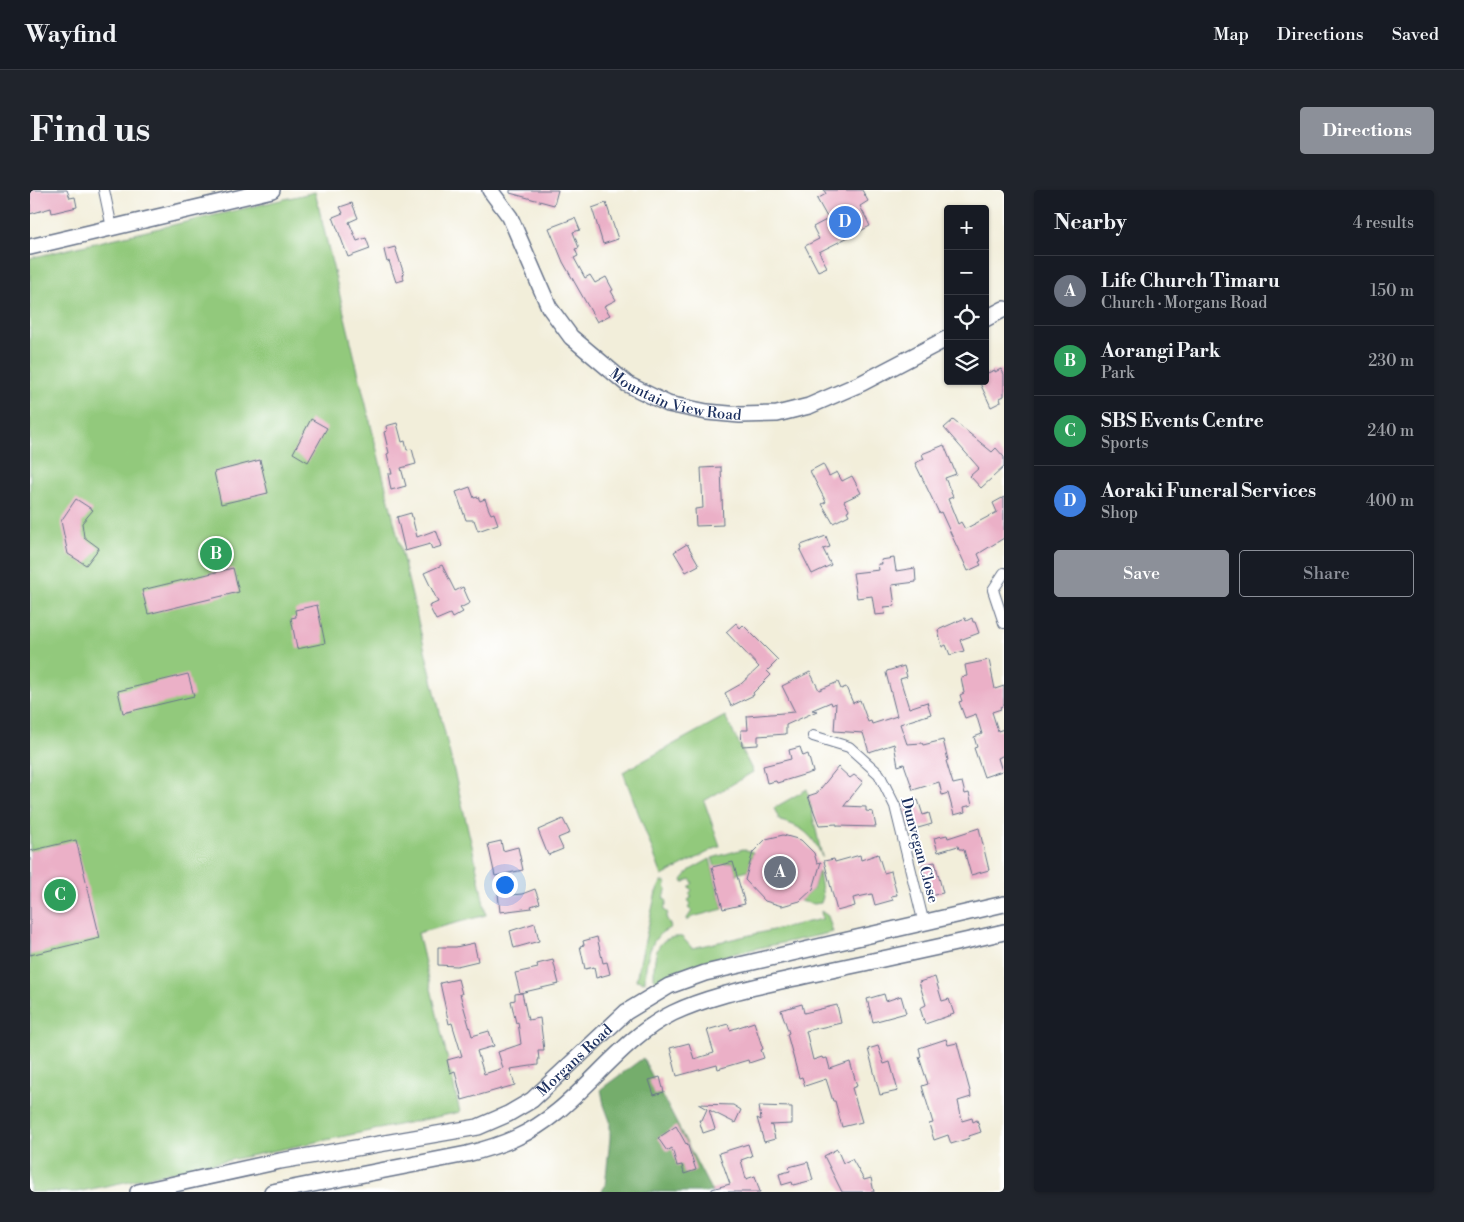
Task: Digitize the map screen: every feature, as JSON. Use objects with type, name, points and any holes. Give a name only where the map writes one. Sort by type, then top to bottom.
[{"type":"street","points":[[104,190],[112,228]]},
{"type":"street","points":[[30,248],[272,190]]},
{"type":"street","name":"Mountain View Road","points":[[490,190],[510,216],[549,307],[571,337],[627,384],[668,404],[707,412],[740,415],[778,414],[809,406],[862,383],[944,340]]},
{"type":"street","points":[[989,317],[1004,309]]},
{"type":"street","points":[[1004,573],[993,590],[1004,623]]},
{"type":"street","name":"Dunvegan Close","points":[[813,736],[849,747],[878,774],[895,806],[924,924]]},
{"type":"street","name":"Morgans Road","points":[[138,1192],[280,1161],[462,1130],[494,1121],[532,1100],[626,1012],[669,986],[706,973],[1004,904]]},
{"type":"street","points":[[962,914],[968,940]]},
{"type":"street","name":"Morgans Road","points":[[272,1192],[467,1154],[497,1146],[522,1135],[559,1110],[630,1043],[672,1013],[693,1005],[755,987],[1004,932]]},
{"type":"green space","points":[[315,192],[473,850],[486,915],[418,933],[460,1112],[77,1192],[30,1192],[30,258]]},
{"type":"green space","points":[[725,716],[753,772],[704,801],[720,846],[662,876],[623,772]]},
{"type":"green space","points":[[807,789],[822,857],[811,838],[801,829],[780,821],[774,808]]},
{"type":"green space","points":[[743,849],[753,852],[748,871],[736,874],[733,862],[725,864],[726,866],[715,867],[712,858]]},
{"type":"green space","points":[[710,859],[723,909],[686,920],[692,911],[688,908],[691,904],[688,900],[692,897],[689,894],[692,890],[689,887],[693,883],[690,879],[683,883],[682,880],[690,870]]},
{"type":"green space","points":[[819,871],[823,897],[821,903],[814,904],[800,901],[813,889]]},
{"type":"green space","points":[[662,881],[667,883],[665,887],[667,889],[666,893],[663,898],[667,901],[664,910],[668,913],[666,917],[671,927],[659,935],[649,952],[645,982],[636,980],[656,892]]},
{"type":"green space","points":[[821,911],[828,916],[833,932],[720,957],[697,964],[656,981],[654,978],[658,948],[666,939],[682,937],[692,948],[822,919]]},
{"type":"green space","points":[[643,1058],[712,1192],[601,1192],[605,1186],[610,1121],[601,1089]]},
{"type":"building","points":[[30,190],[67,190],[70,198],[75,197],[77,207],[52,213],[51,208],[30,214]]},
{"type":"building","points":[[510,190],[558,190],[554,205],[510,193]]},
{"type":"building","points":[[824,190],[862,190],[868,201],[860,206],[870,226],[819,252],[827,267],[818,271],[805,246],[819,239],[813,227],[828,219],[817,199],[826,194]]},
{"type":"building","points":[[352,203],[358,218],[349,222],[357,241],[366,238],[370,249],[348,257],[333,217],[343,213],[340,207]]},
{"type":"building","points":[[606,203],[618,239],[603,244],[592,208]]},
{"type":"building","points":[[575,218],[580,230],[573,232],[579,248],[575,249],[578,256],[574,258],[585,278],[590,275],[595,283],[606,277],[616,300],[604,306],[610,315],[597,322],[563,262],[549,228]]},
{"type":"building","points":[[395,247],[404,274],[404,280],[396,282],[384,250]]},
{"type":"building","points":[[1001,369],[1004,374],[1004,396],[1000,398],[1001,402],[991,407],[981,385],[989,385],[989,372],[995,370],[995,372]]},
{"type":"building","points":[[311,419],[327,428],[308,462],[293,453]]},
{"type":"building","points":[[953,420],[992,452],[996,448],[1004,457],[1004,467],[981,488],[970,476],[979,468],[944,428]]},
{"type":"building","points":[[397,423],[402,442],[405,441],[407,450],[412,449],[416,464],[401,468],[406,486],[391,490],[388,474],[392,474],[384,432],[387,431],[386,426]]},
{"type":"building","points":[[944,445],[956,474],[945,478],[953,497],[948,499],[958,524],[961,522],[965,529],[997,512],[993,503],[1004,497],[1004,538],[978,554],[981,565],[968,571],[941,512],[939,513],[915,463],[924,459],[922,454]]},
{"type":"building","points":[[260,460],[268,493],[221,504],[214,472]]},
{"type":"building","points":[[823,464],[829,476],[837,472],[842,481],[852,476],[861,493],[844,501],[849,510],[847,511],[849,515],[833,523],[822,504],[826,502],[810,471]]},
{"type":"building","points":[[721,467],[723,525],[696,526],[695,509],[703,508],[701,468]]},
{"type":"building","points":[[470,487],[474,498],[478,497],[480,501],[485,499],[491,514],[494,513],[498,524],[478,531],[474,520],[466,520],[456,492]]},
{"type":"building","points":[[76,499],[93,510],[82,523],[84,537],[99,548],[86,565],[68,554],[61,521]]},
{"type":"building","points":[[411,513],[417,537],[436,530],[442,546],[432,549],[430,544],[405,551],[397,517]]},
{"type":"building","points":[[826,536],[830,547],[823,549],[831,565],[812,574],[800,550],[802,549],[801,545]]},
{"type":"building","points":[[687,544],[699,565],[686,572],[674,552]]},
{"type":"building","points":[[894,558],[896,571],[915,568],[916,582],[892,585],[895,606],[884,607],[885,614],[875,615],[872,596],[857,598],[853,573],[879,570],[878,564],[882,564],[881,560]]},
{"type":"building","points":[[442,565],[455,591],[463,587],[470,603],[460,608],[463,612],[452,618],[450,614],[436,620],[429,606],[438,602],[424,573]]},
{"type":"building","points":[[233,568],[239,592],[148,614],[142,590]]},
{"type":"building","points":[[317,605],[325,643],[297,649],[291,618],[296,617],[295,610]]},
{"type":"building","points":[[965,618],[966,621],[972,618],[979,633],[960,640],[964,651],[950,655],[946,645],[942,647],[938,630]]},
{"type":"building","points":[[736,623],[740,628],[743,625],[778,660],[767,671],[771,675],[753,693],[754,695],[731,706],[725,693],[741,684],[759,667],[726,632]]},
{"type":"building","points":[[989,660],[995,689],[1004,686],[1004,705],[1000,707],[1001,709],[992,712],[998,731],[1004,729],[1004,755],[998,758],[1002,771],[984,777],[974,748],[977,747],[974,737],[982,734],[976,714],[965,718],[959,702],[962,701],[960,695],[964,693],[961,677],[967,676],[965,665]]},
{"type":"building","points":[[904,666],[907,677],[900,679],[909,708],[927,702],[931,714],[900,724],[907,744],[922,743],[923,745],[943,740],[948,760],[946,761],[953,784],[962,782],[965,794],[969,793],[972,805],[964,807],[965,812],[954,815],[948,793],[942,795],[939,782],[913,790],[904,764],[898,766],[894,744],[869,752],[863,733],[834,731],[836,703],[832,705],[831,702],[812,710],[817,711],[786,725],[786,734],[758,736],[758,745],[742,746],[741,730],[748,730],[747,716],[795,712],[782,686],[810,672],[819,690],[838,682],[841,689],[846,687],[853,703],[860,700],[868,722],[871,721],[872,724],[897,716],[886,673],[887,671]]},
{"type":"building","points":[[188,674],[194,696],[123,713],[118,691]]},
{"type":"building","points":[[800,747],[803,756],[808,754],[813,772],[777,783],[776,781],[767,783],[763,766],[791,759],[789,750]]},
{"type":"building","points":[[838,767],[850,778],[854,775],[863,782],[844,806],[866,807],[866,811],[873,812],[876,827],[837,826],[837,824],[819,825],[808,796],[817,793]]},
{"type":"building","points":[[918,800],[923,815],[929,813],[932,824],[911,830],[904,805]]},
{"type":"building","points":[[563,819],[570,833],[558,838],[563,849],[548,855],[538,830]]},
{"type":"building","points":[[979,828],[989,870],[971,875],[964,850],[959,849],[958,846],[938,852],[934,838],[947,835],[948,838]]},
{"type":"building","points":[[783,835],[801,840],[814,853],[817,863],[821,862],[813,889],[800,901],[782,906],[765,901],[745,880],[753,852],[766,839]]},
{"type":"building","points":[[76,840],[100,938],[30,955],[30,851]]},
{"type":"building","points":[[501,841],[503,851],[518,847],[523,870],[495,876],[488,844]]},
{"type":"building","points":[[878,854],[884,873],[891,871],[897,895],[891,896],[893,900],[875,905],[872,894],[853,898],[855,906],[837,911],[824,861],[834,859],[835,862],[860,855],[861,860]]},
{"type":"building","points":[[733,862],[745,904],[723,909],[712,867]]},
{"type":"building","points":[[935,862],[943,893],[930,896],[922,865]]},
{"type":"building","points":[[535,889],[540,903],[531,906],[532,908],[500,912],[498,893],[522,894]]},
{"type":"building","points":[[535,923],[539,941],[514,948],[510,931]]},
{"type":"building","points":[[597,937],[603,963],[607,962],[610,974],[596,978],[594,967],[585,969],[580,946],[584,945],[583,941]]},
{"type":"building","points":[[474,943],[478,961],[457,966],[438,965],[438,947],[456,947]]},
{"type":"building","points":[[553,960],[559,984],[520,993],[515,973],[538,968],[537,964]]},
{"type":"building","points":[[935,977],[942,1001],[949,999],[954,1014],[925,1024],[920,1008],[926,1005],[919,982]]},
{"type":"building","points":[[458,979],[462,994],[460,994],[472,1036],[489,1031],[494,1046],[477,1051],[484,1074],[503,1068],[498,1052],[521,1044],[518,1022],[516,1023],[511,1001],[515,1000],[515,994],[522,993],[528,1020],[540,1018],[544,1050],[538,1050],[538,1065],[510,1069],[515,1085],[462,1100],[455,1071],[450,1073],[447,1060],[462,1056],[452,1023],[449,1024],[440,983]]},
{"type":"building","points":[[884,994],[886,1001],[901,996],[906,1013],[873,1022],[867,999]]},
{"type":"building","points":[[802,1004],[804,1013],[837,1005],[841,1023],[806,1031],[813,1060],[822,1057],[823,1059],[827,1058],[830,1069],[850,1062],[857,1086],[852,1088],[862,1122],[842,1127],[835,1101],[833,1101],[826,1079],[805,1086],[802,1077],[799,1078],[787,1034],[789,1033],[781,1010]]},
{"type":"building","points":[[754,1022],[764,1058],[749,1063],[748,1060],[718,1069],[717,1065],[677,1076],[670,1048],[689,1043],[694,1059],[714,1053],[707,1030],[728,1024],[730,1030]]},
{"type":"building","points":[[946,1039],[948,1045],[957,1043],[970,1091],[971,1097],[958,1101],[962,1121],[972,1118],[973,1122],[977,1120],[981,1132],[951,1144],[948,1135],[934,1140],[929,1124],[933,1123],[922,1086],[928,1084],[919,1057],[921,1056],[919,1048]]},
{"type":"building","points":[[878,1046],[884,1064],[890,1062],[898,1091],[880,1095],[868,1049]]},
{"type":"building","points":[[660,1077],[664,1092],[654,1095],[649,1080]]},
{"type":"building","points":[[698,1104],[733,1105],[741,1110],[735,1123],[709,1110],[715,1129],[703,1133],[699,1120],[702,1120],[707,1109]]},
{"type":"building","points":[[759,1106],[792,1107],[792,1124],[770,1125],[772,1126],[775,1139],[764,1142],[757,1118],[761,1120]]},
{"type":"building","points":[[676,1126],[687,1143],[696,1170],[684,1174],[682,1165],[677,1166],[672,1148],[667,1151],[658,1138]]},
{"type":"building","points":[[748,1144],[752,1156],[741,1160],[746,1179],[755,1176],[760,1192],[712,1192],[712,1189],[730,1184],[719,1153]]},
{"type":"building","points":[[837,1149],[843,1163],[852,1159],[864,1180],[871,1178],[874,1192],[842,1192],[824,1156]]},
{"type":"building","points":[[808,1162],[813,1180],[793,1185],[792,1182],[782,1185],[779,1174],[790,1171],[789,1167]]},
{"type":"place","name":"Aoraki Funeral Services","points":[[845,222]]},
{"type":"place","name":"Aorangi Park","points":[[216,554]]},
{"type":"place","name":"Life Church Timaru","points":[[780,872]]},
{"type":"place","name":"SBS Events Centre","points":[[60,895]]}]
